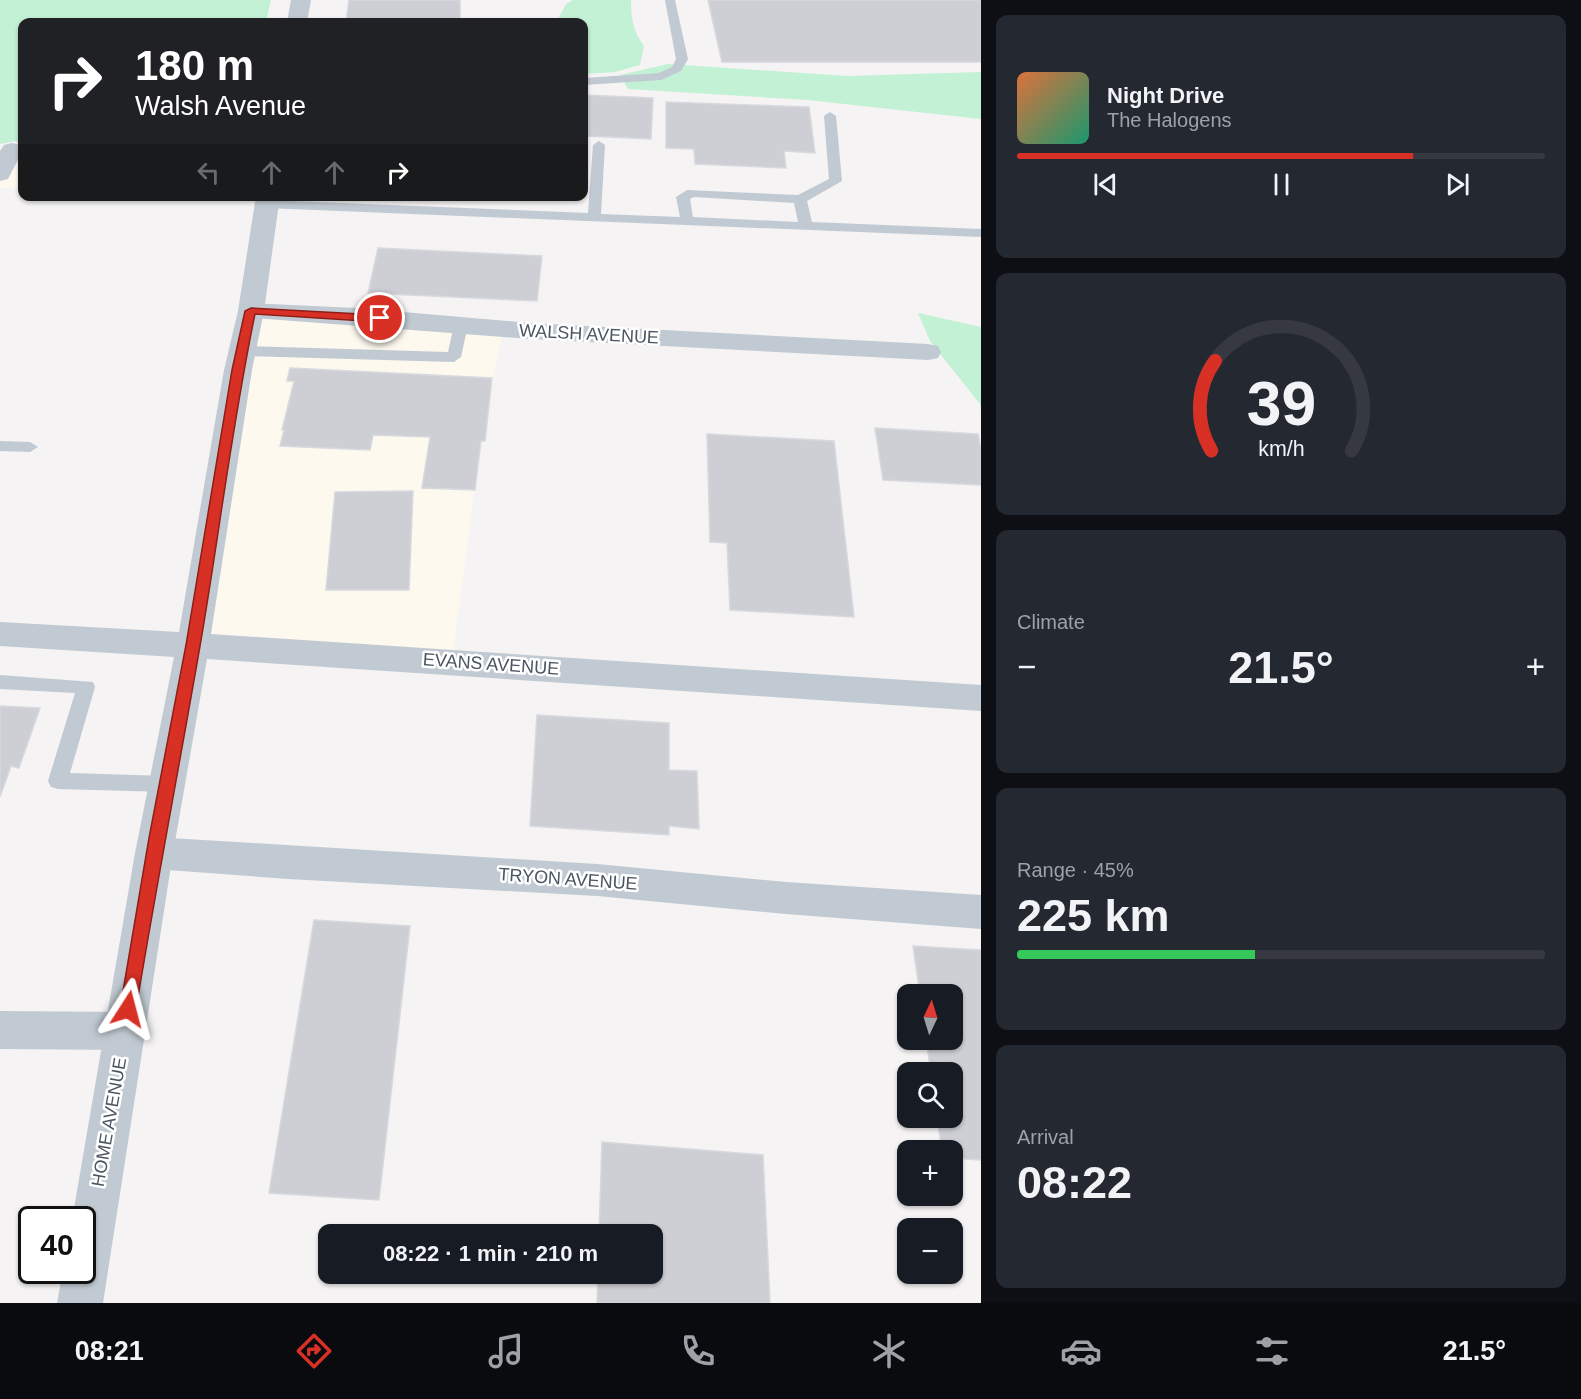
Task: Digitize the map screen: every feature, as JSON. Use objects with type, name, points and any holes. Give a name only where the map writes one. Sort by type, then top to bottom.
[{"type":"street","points":[[298,18],[301,0]]},
{"type":"street","points":[[0,174],[12,150]]},
{"type":"street","name":"HOME AVENUE","points":[[80,1303],[154,853],[193,645],[242,351],[251,311],[267,201]]},
{"type":"street","name":"WALSH AVENUE","points":[[251,311],[928,352]]},
{"type":"street","name":"EVANS AVENUE","points":[[0,634],[452,661],[981,698]]},
{"type":"street","name":"TRYON AVENUE","points":[[154,853],[300,864],[597,880],[786,898],[981,912]]},
{"type":"street","points":[[0,1030],[124,1031]]},
{"type":"lane","points":[[588,82],[661,76],[677,69],[682,59],[670,0]]},
{"type":"lane","points":[[687,222],[683,197],[692,193],[800,199],[836,180],[830,116]]},
{"type":"lane","points":[[594,218],[599,145]]},
{"type":"lane","points":[[800,199],[806,227]]},
{"type":"lane","points":[[304,201],[594,218],[981,233]]},
{"type":"lane","points":[[242,351],[454,357],[461,325]]},
{"type":"lane","points":[[0,446],[30,447]]},
{"type":"lane","points":[[0,682],[86,687],[58,782],[167,784]]},
{"type":"shaded area","points":[[18,149],[18,187],[0,188],[0,174],[12,150]]},
{"type":"shaded area","points":[[251,311],[503,329],[481,441],[452,661],[193,645]]},
{"type":"green space","points":[[0,0],[271,0],[267,18],[18,18],[18,141],[0,144]]},
{"type":"green space","points":[[573,0],[631,0],[633,24],[644,46],[640,65],[615,72],[588,74],[588,18],[560,18],[566,4]]},
{"type":"green space","points":[[668,64],[848,76],[981,72],[981,119],[808,100],[628,89],[620,75]]},
{"type":"green space","points":[[918,313],[981,327],[981,412],[980,404],[930,341]]},
{"type":"building","points":[[349,0],[460,0],[460,18],[347,18]]},
{"type":"building","points":[[708,0],[981,0],[981,62],[722,62]]},
{"type":"building","points":[[588,95],[653,98],[651,139],[588,136]]},
{"type":"building","points":[[666,102],[809,107],[815,153],[784,151],[786,168],[695,164],[694,149],[666,148]]},
{"type":"building","points":[[378,248],[542,256],[537,301],[368,293]]},
{"type":"building","points":[[290,368],[492,378],[485,441],[481,441],[475,490],[422,488],[430,437],[373,435],[370,450],[280,446],[294,381],[287,381]]},
{"type":"building","points":[[875,428],[978,434],[981,450],[981,485],[883,480]]},
{"type":"building","points":[[707,434],[834,441],[854,617],[730,610],[727,543],[710,542]]},
{"type":"building","points":[[413,491],[409,590],[326,590],[335,492]]},
{"type":"building","points":[[0,706],[40,708],[19,768],[11,766],[0,797]]},
{"type":"building","points":[[537,715],[669,723],[669,770],[697,771],[699,829],[669,826],[669,835],[530,826]]},
{"type":"building","points":[[314,920],[410,926],[379,1200],[269,1193]]},
{"type":"building","points":[[913,946],[981,950],[981,1160],[963,1159],[963,1140],[940,1140],[939,1128],[963,1128],[963,1062],[929,1062],[928,1050],[963,1050],[963,984],[919,984]]},
{"type":"building","points":[[602,1142],[763,1155],[770,1303],[597,1303],[598,1284],[663,1284],[663,1224],[599,1224]]},
{"type":"route","points":[[128,1009],[156,838],[193,645],[238,370],[251,311],[380,318]]}]
